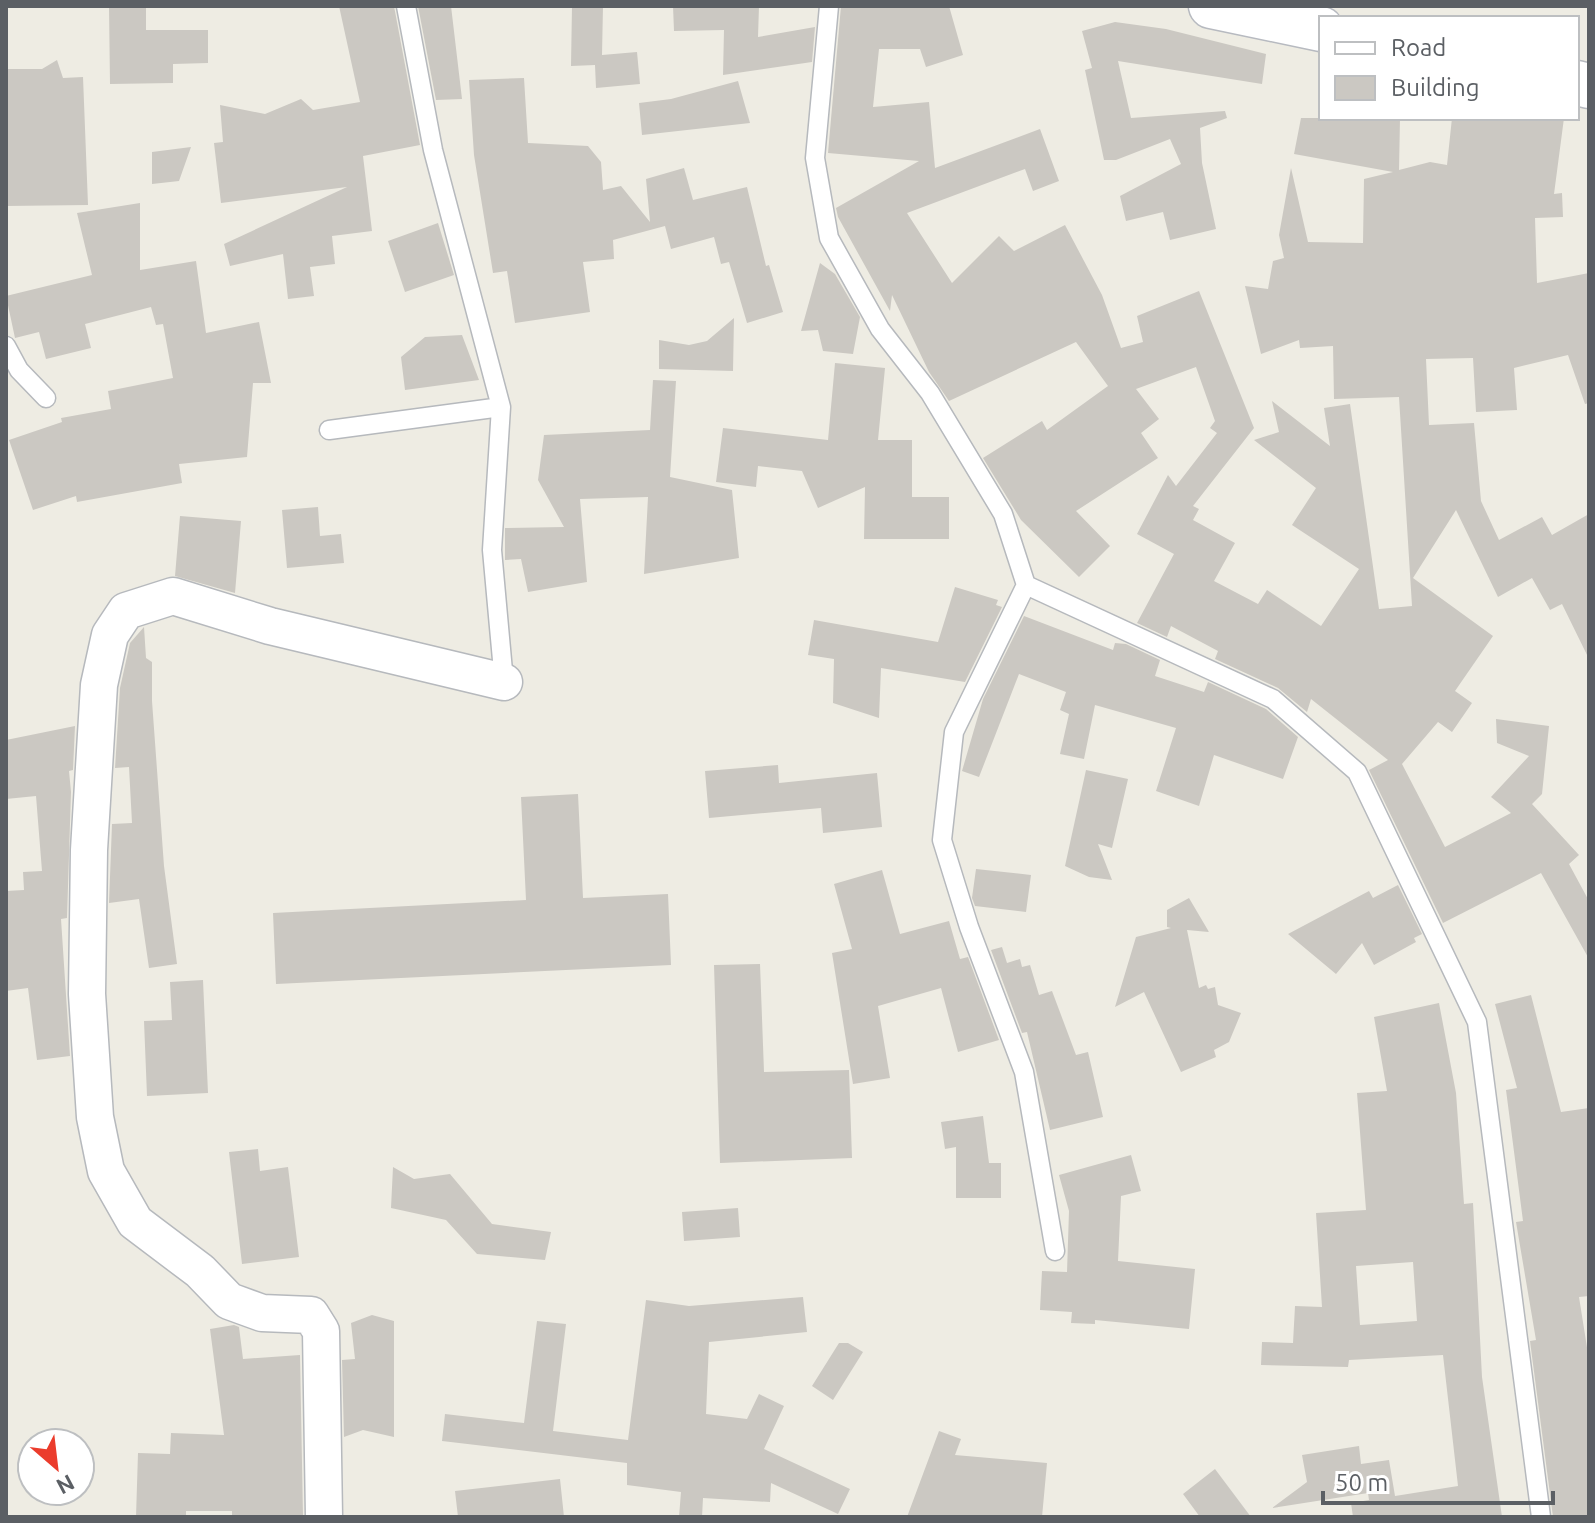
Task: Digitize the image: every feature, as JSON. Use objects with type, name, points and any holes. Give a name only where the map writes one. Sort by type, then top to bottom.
[{"type":"main road","points":[[1211,6],[1319,29]]},
{"type":"street","points":[[324,1517],[321,1331],[311,1315],[262,1313],[229,1301],[200,1271],[135,1222],[106,1171],[95,1117],[87,994],[89,850],[99,685],[110,635],[126,611],[173,596],[270,626],[504,682]]},
{"type":"lane","points":[[406,6],[433,150],[501,407],[492,550],[504,682]]},
{"type":"lane","points":[[829,6],[815,158],[829,238],[880,329],[930,393],[1003,514],[1026,585],[954,732],[942,840],[969,927],[1024,1072],[1055,1251]]},
{"type":"lane","points":[[6,346],[19,370],[46,398]]},
{"type":"lane","points":[[329,430],[501,407]]},
{"type":"lane","points":[[1026,585],[1273,699],[1357,772],[1477,1022],[1541,1517]]},
{"type":"building","points":[[109,6],[146,6],[146,30],[208,30],[208,63],[173,64],[173,83],[110,84]]},
{"type":"building","points":[[339,6],[394,6],[420,145],[363,156],[372,231],[332,236],[335,264],[310,267],[314,296],[288,299],[283,254],[230,266],[224,244],[347,187],[221,203],[214,143],[223,142],[220,105],[265,114],[301,99],[313,110],[360,102]]},
{"type":"building","points":[[418,6],[451,6],[462,99],[436,100]]},
{"type":"building","points":[[572,6],[603,6],[602,55],[637,52],[640,84],[596,88],[595,65],[571,66]]},
{"type":"building","points":[[673,6],[759,6],[758,37],[815,27],[812,62],[723,75],[724,30],[674,31]]},
{"type":"building","points":[[841,6],[949,6],[963,55],[926,67],[920,49],[879,49],[873,107],[929,102],[935,168],[1040,129],[1059,181],[1033,191],[1025,169],[907,213],[952,283],[999,236],[1014,251],[1065,225],[1102,295],[1121,348],[1143,342],[1137,316],[1199,291],[1254,428],[1193,506],[1199,509],[1193,520],[1235,543],[1214,581],[1258,604],[1267,590],[1321,626],[1359,569],[1292,525],[1316,488],[1254,440],[1279,432],[1272,401],[1330,446],[1324,408],[1350,404],[1379,609],[1412,606],[1399,397],[1334,399],[1333,346],[1300,348],[1299,340],[1261,354],[1245,286],[1268,289],[1273,261],[1284,258],[1279,235],[1291,168],[1308,242],[1363,243],[1364,179],[1393,172],[1294,154],[1301,118],[1400,120],[1399,170],[1430,162],[1447,165],[1452,120],[1564,120],[1554,194],[1562,193],[1563,217],[1535,218],[1537,283],[1589,273],[1589,403],[1585,404],[1568,355],[1514,368],[1517,410],[1476,412],[1473,358],[1426,359],[1429,425],[1474,423],[1481,501],[1499,540],[1542,517],[1552,535],[1589,514],[1589,659],[1562,604],[1550,610],[1532,578],[1498,597],[1456,510],[1413,578],[1493,636],[1455,691],[1472,703],[1452,732],[1438,722],[1402,764],[1445,847],[1511,813],[1491,797],[1529,756],[1497,743],[1496,719],[1549,726],[1542,794],[1532,804],[1579,855],[1569,864],[1589,901],[1589,959],[1541,873],[1443,923],[1369,770],[1388,760],[1311,699],[1307,712],[1278,688],[1215,659],[1218,651],[1171,626],[1167,637],[1137,623],[1174,554],[1137,534],[1168,475],[1176,486],[1217,433],[1210,428],[1215,421],[1196,367],[1136,389],[1159,419],[1141,433],[1158,458],[1076,511],[1110,546],[1079,577],[1021,520],[983,458],[1042,421],[1047,430],[1108,386],[1076,342],[949,401],[929,372],[892,295],[890,311],[838,217],[836,208],[919,161],[828,153]]},
{"type":"building","points":[[1115,22],[1166,29],[1266,54],[1262,84],[1118,61],[1131,118],[1225,111],[1227,118],[1200,128],[1202,163],[1216,229],[1170,240],[1163,212],[1126,221],[1120,196],[1181,164],[1170,139],[1116,160],[1104,160],[1085,70],[1092,68],[1082,31]]},
{"type":"building","points":[[57,60],[63,78],[83,77],[88,205],[6,206],[6,69],[42,69]]},
{"type":"building","points":[[524,78],[528,143],[588,146],[601,162],[603,190],[621,186],[650,222],[646,179],[684,168],[693,200],[747,187],[766,266],[769,265],[783,312],[747,323],[729,262],[721,264],[714,237],[671,249],[665,226],[613,240],[614,259],[583,262],[590,312],[515,323],[507,271],[493,273],[474,155],[469,80]]},
{"type":"building","points":[[738,81],[750,123],[642,135],[639,103],[671,99]]},
{"type":"building","points":[[191,147],[179,181],[152,184],[152,152]]},
{"type":"building","points":[[140,203],[140,270],[196,261],[206,333],[259,322],[271,383],[253,383],[247,457],[179,464],[182,483],[77,502],[76,496],[33,510],[9,440],[62,422],[61,418],[111,409],[108,391],[173,378],[163,324],[156,325],[151,307],[85,324],[91,348],[46,359],[39,332],[15,338],[6,296],[92,275],[77,213]]},
{"type":"building","points":[[438,223],[454,275],[405,292],[388,241]]},
{"type":"building","points":[[820,263],[835,274],[860,317],[853,354],[823,351],[818,330],[801,331]]},
{"type":"building","points":[[734,318],[733,371],[659,369],[659,340],[689,345],[707,341]]},
{"type":"building","points":[[462,335],[479,380],[405,390],[401,357],[425,337]]},
{"type":"building","points":[[835,363],[885,368],[878,440],[912,440],[912,497],[949,497],[949,539],[864,539],[865,487],[818,508],[802,471],[758,466],[756,487],[716,482],[723,428],[828,440]]},
{"type":"building","points":[[653,380],[676,381],[670,477],[732,490],[739,558],[644,574],[648,497],[580,499],[587,582],[528,592],[521,559],[505,560],[505,528],[564,527],[538,480],[544,435],[650,430]]},
{"type":"building","points":[[318,507],[320,536],[341,534],[344,563],[287,568],[282,510]]},
{"type":"building","points":[[180,516],[241,521],[235,593],[175,576]]},
{"type":"building","points":[[955,587],[998,600],[996,605],[1002,607],[965,682],[881,668],[879,718],[833,703],[834,659],[808,655],[814,620],[938,642]]},
{"type":"building","points":[[1024,616],[1113,650],[1115,643],[1126,644],[1160,660],[1155,676],[1204,692],[1208,682],[1266,709],[1298,737],[1283,779],[1214,755],[1199,806],[1156,791],[1176,728],[1095,705],[1084,759],[1060,754],[1069,714],[1060,710],[1066,692],[1019,674],[979,777],[962,771],[983,699]]},
{"type":"building","points":[[144,627],[146,658],[152,662],[164,866],[177,964],[149,968],[139,899],[109,903],[112,824],[132,823],[129,767],[115,768],[120,688],[130,643]]},
{"type":"building","points":[[75,726],[73,770],[69,771],[67,918],[61,919],[70,1056],[37,1060],[28,988],[6,991],[6,891],[24,890],[23,872],[42,871],[36,796],[6,799],[6,740]]},
{"type":"building","points":[[778,765],[779,783],[877,773],[882,827],[823,833],[821,808],[709,818],[705,771]]},
{"type":"building","points":[[1086,770],[1128,779],[1112,848],[1098,844],[1112,880],[1089,877],[1065,866]]},
{"type":"building","points":[[578,794],[583,898],[668,894],[671,965],[276,984],[273,913],[526,900],[521,797]]},
{"type":"building","points":[[976,869],[1031,875],[1026,912],[975,906],[972,898]]},
{"type":"building","points":[[882,870],[900,934],[949,921],[960,959],[968,957],[999,1040],[958,1052],[941,988],[878,1006],[890,1078],[853,1084],[832,953],[852,949],[834,884]]},
{"type":"building","points":[[1398,885],[1422,934],[1414,938],[1416,942],[1374,965],[1362,943],[1336,974],[1288,934],[1369,891],[1373,898]]},
{"type":"building","points":[[1189,898],[1209,932],[1187,930],[1199,988],[1206,985],[1208,989],[1215,987],[1218,1005],[1241,1013],[1229,1042],[1214,1050],[1216,1057],[1181,1072],[1144,992],[1115,1007],[1136,937],[1171,928],[1167,927],[1167,910]]},
{"type":"building","points":[[1002,947],[1007,963],[1020,959],[1022,967],[1030,965],[1039,995],[1052,991],[1076,1055],[1088,1052],[1103,1117],[1050,1130],[1027,1032],[1022,1033],[991,950]]},
{"type":"building","points":[[760,964],[764,1072],[849,1070],[852,1158],[720,1163],[714,965]]},
{"type":"building","points":[[203,980],[208,1093],[147,1096],[144,1021],[172,1020],[170,982]]},
{"type":"building","points":[[1531,995],[1561,1112],[1589,1108],[1589,1296],[1579,1297],[1589,1360],[1589,1517],[1553,1517],[1530,1341],[1536,1340],[1516,1222],[1523,1221],[1506,1090],[1517,1088],[1495,1004]]},
{"type":"building","points":[[1439,1003],[1456,1093],[1464,1204],[1473,1203],[1482,1377],[1502,1517],[1353,1517],[1351,1503],[1369,1500],[1368,1493],[1272,1508],[1307,1482],[1302,1455],[1359,1446],[1361,1464],[1389,1460],[1395,1496],[1458,1486],[1443,1355],[1349,1360],[1348,1367],[1261,1365],[1262,1342],[1293,1343],[1295,1306],[1322,1307],[1316,1213],[1366,1210],[1357,1093],[1387,1091],[1374,1017]],"holes":[[[1413,1262],[1417,1321],[1360,1325],[1356,1266]]]},
{"type":"building","points":[[983,1116],[989,1163],[1001,1163],[1001,1198],[956,1198],[956,1147],[945,1149],[941,1122]]},
{"type":"building","points":[[258,1149],[260,1171],[288,1167],[299,1257],[242,1264],[229,1152]]},
{"type":"building","points":[[1131,1155],[1141,1191],[1121,1196],[1118,1261],[1195,1269],[1189,1329],[1095,1320],[1095,1324],[1071,1323],[1072,1312],[1040,1310],[1042,1271],[1067,1272],[1069,1211],[1059,1175]]},
{"type":"building","points":[[393,1167],[414,1179],[450,1174],[492,1224],[551,1232],[545,1260],[477,1254],[446,1220],[391,1208]]},
{"type":"building","points":[[738,1208],[740,1237],[684,1241],[682,1212]]},
{"type":"building","points":[[803,1297],[807,1332],[709,1342],[706,1414],[747,1419],[759,1394],[784,1406],[764,1449],[850,1489],[838,1514],[771,1483],[770,1502],[703,1498],[702,1517],[679,1517],[681,1492],[627,1485],[627,1463],[442,1441],[445,1414],[524,1423],[537,1321],[566,1324],[553,1431],[628,1440],[646,1300],[689,1306]]},
{"type":"building","points":[[372,1315],[394,1321],[394,1437],[363,1430],[344,1437],[342,1360],[355,1359],[351,1323]]},
{"type":"building","points":[[239,1327],[243,1359],[300,1355],[303,1517],[232,1517],[232,1511],[186,1511],[186,1517],[136,1517],[138,1453],[170,1454],[171,1433],[224,1435],[210,1329]]},
{"type":"building","points":[[839,1343],[848,1343],[863,1352],[833,1400],[812,1386]]},
{"type":"building","points":[[939,1431],[961,1439],[955,1455],[1047,1463],[1042,1517],[907,1517]]},
{"type":"building","points":[[1215,1469],[1251,1517],[1200,1517],[1183,1494]]},
{"type":"building","points":[[560,1479],[564,1517],[458,1517],[455,1491]]}]
